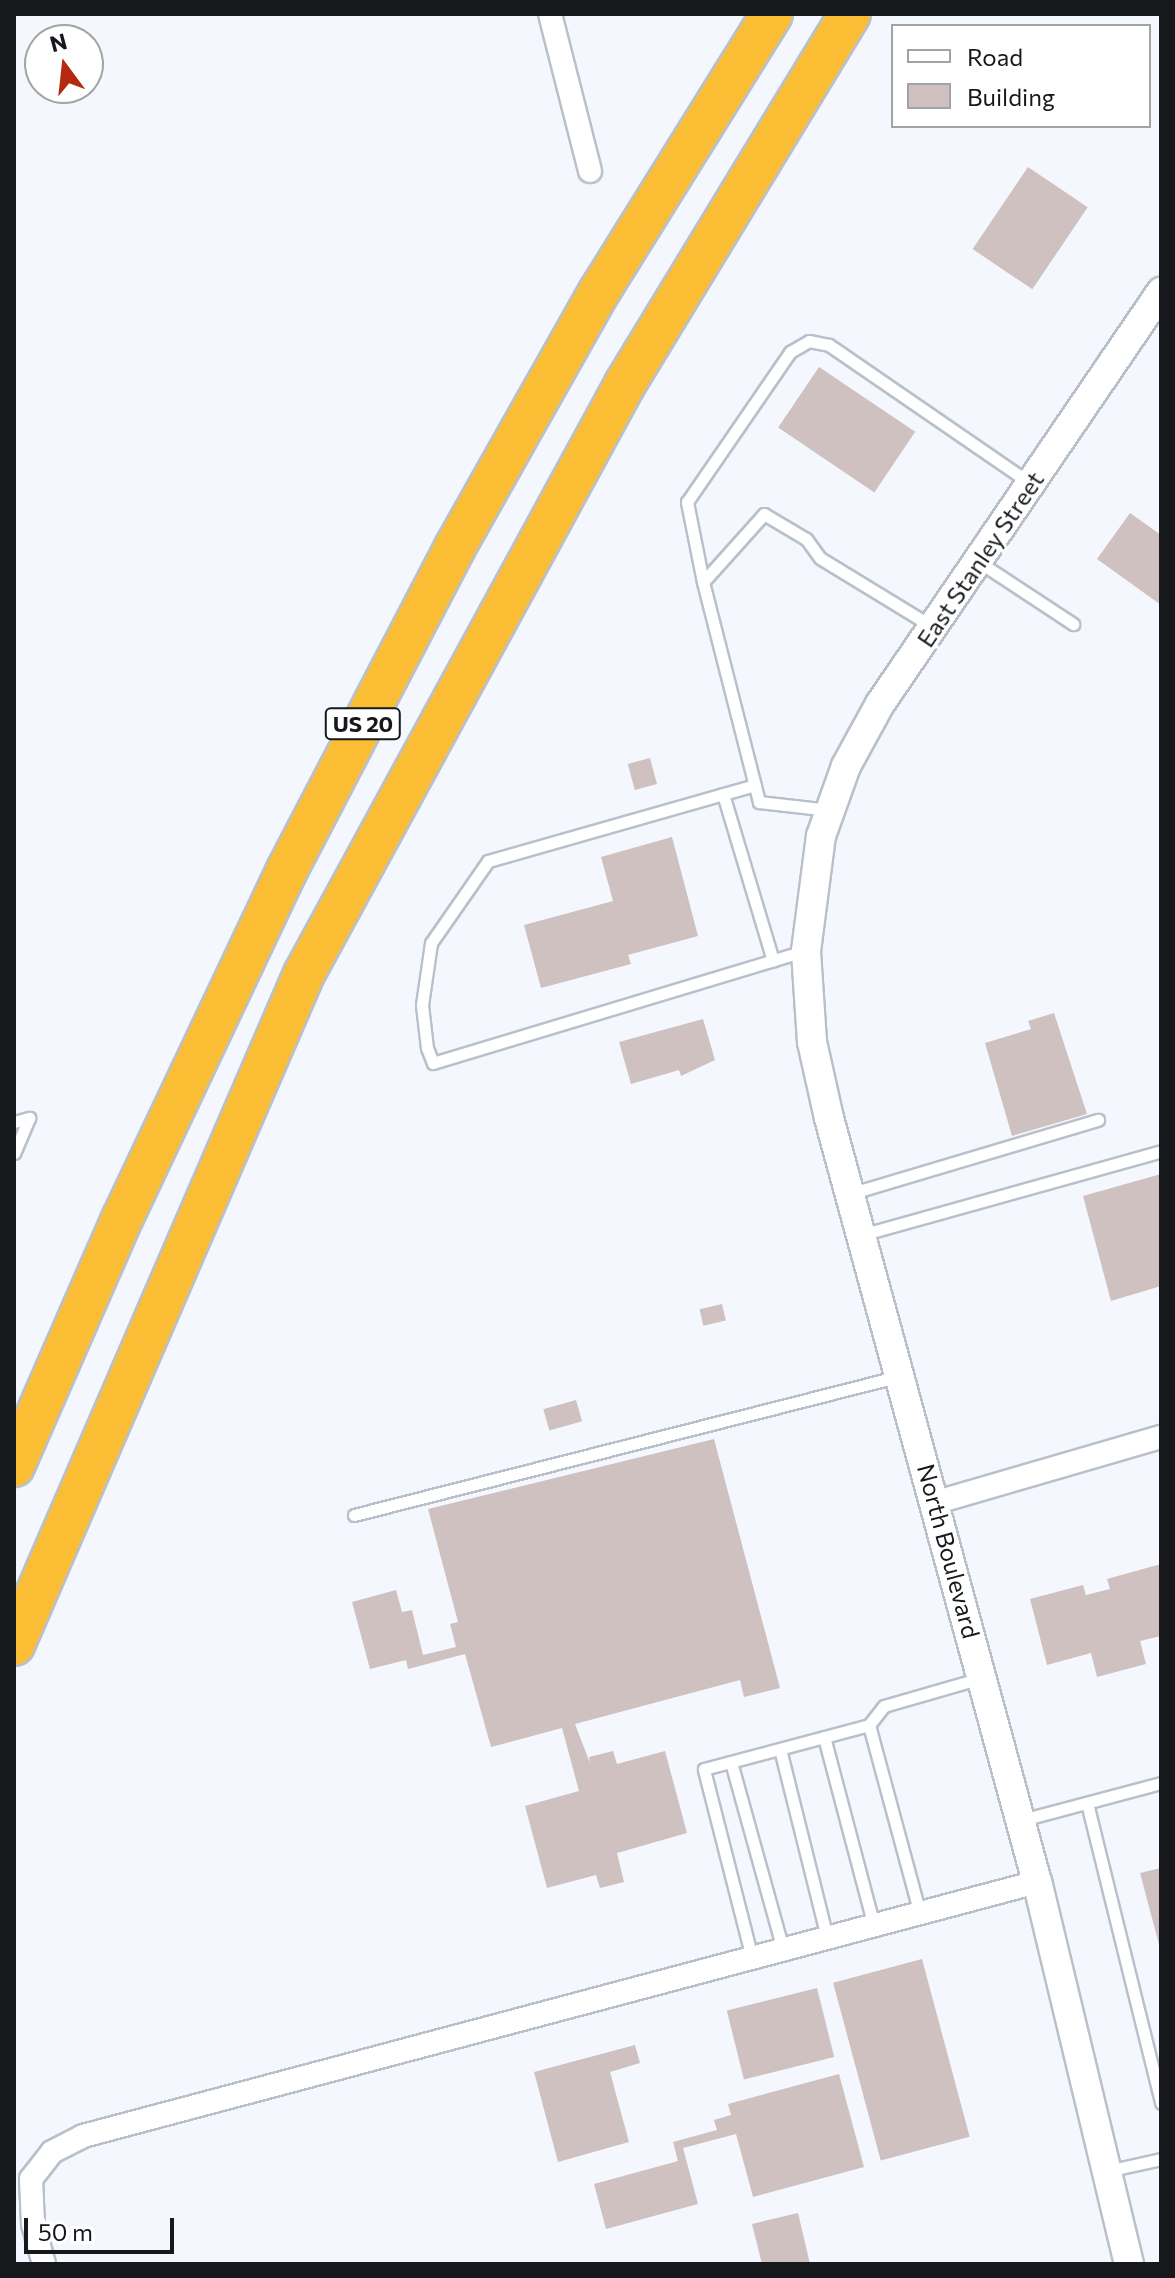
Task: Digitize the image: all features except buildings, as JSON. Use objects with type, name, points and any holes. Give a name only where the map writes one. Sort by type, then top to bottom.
[{"type":"highway","name":"US 20","points":[[14,1466],[122,1219],[287,870],[454,549],[599,292],[772,14]]},
{"type":"highway","name":"US 20","points":[[14,1645],[304,974],[625,384],[850,14]]},
{"type":"street","points":[[550,14],[590,171]]},
{"type":"street","name":"East Stanley Street","points":[[826,823],[880,704],[1159,299]]},
{"type":"street","name":"North Boulevard","points":[[826,823],[806,951],[812,1042],[849,1194],[937,1502],[1037,1882],[1129,2264]]},
{"type":"street","points":[[937,1502],[1160,1442]]},
{"type":"street","points":[[44,2264],[33,2224],[31,2179],[52,2152],[83,2136],[1037,1882]]},
{"type":"lane","points":[[826,823],[759,802],[703,582],[687,502],[790,352],[809,341],[829,345],[1032,484]]},
{"type":"lane","points":[[703,582],[764,514],[806,539],[820,558],[933,627]]},
{"type":"lane","points":[[978,562],[1073,624]]},
{"type":"lane","points":[[755,785],[488,861],[431,943],[422,1005],[427,1048],[433,1063],[806,951]]},
{"type":"lane","points":[[723,794],[773,961]]},
{"type":"lane","points":[[14,1122],[29,1118],[14,1153]]},
{"type":"lane","points":[[849,1194],[1098,1120]]},
{"type":"lane","points":[[860,1235],[1161,1151]]},
{"type":"lane","points":[[354,1515],[900,1376]]},
{"type":"lane","points":[[752,1959],[704,1769],[869,1725],[884,1706],[982,1678]]},
{"type":"lane","points":[[869,1725],[920,1914]]},
{"type":"lane","points":[[824,1737],[874,1926]]},
{"type":"lane","points":[[780,1749],[827,1939]]},
{"type":"lane","points":[[731,1762],[783,1951]]},
{"type":"lane","points":[[1021,1821],[1161,1783]]},
{"type":"lane","points":[[1087,1803],[1161,2103]]},
{"type":"lane","points":[[1107,2171],[1161,2159]]}]
